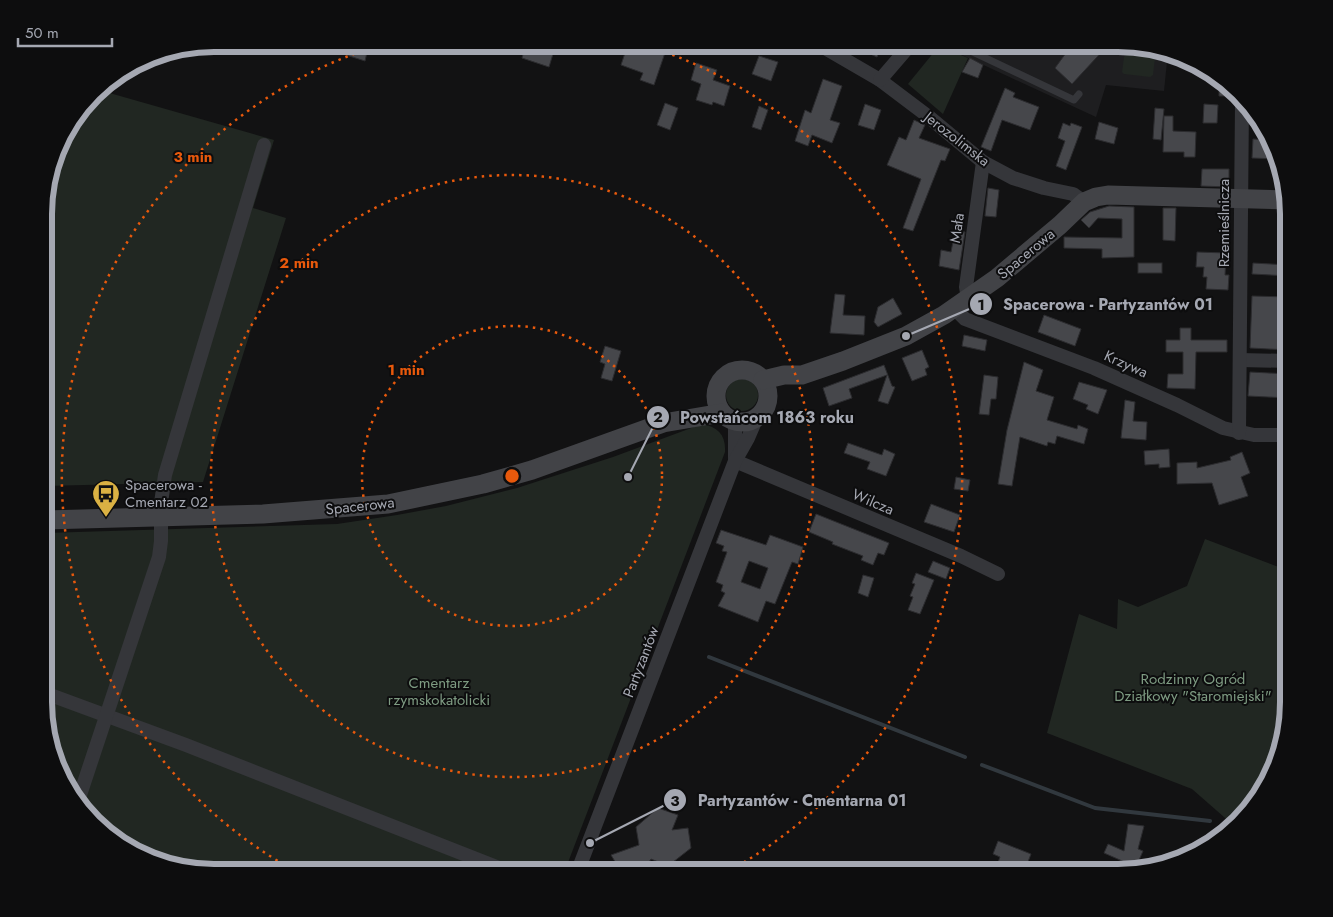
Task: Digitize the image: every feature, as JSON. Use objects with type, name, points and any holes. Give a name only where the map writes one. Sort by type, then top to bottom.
[{"type":"street","name":"Jerozolimska","points":[[834,53],[880,80],[929,117],[983,162],[1013,178],[1044,188],[1073,194],[1084,202]]},
{"type":"street","points":[[880,80],[903,53]]},
{"type":"street","name":"Rzemieślnicza","points":[[1239,433],[1242,110]]},
{"type":"street","points":[[81,793],[157,563],[161,541],[160,516],[165,475],[264,145]]},
{"type":"street","name":"Mała","points":[[961,303],[966,287],[983,162]]},
{"type":"street","points":[[1084,202],[1108,195],[1280,200]]},
{"type":"street","name":"Spacerowa","points":[[762,380],[784,375],[802,374],[843,362],[906,336],[961,303],[997,278],[1028,253],[1084,202]]},
{"type":"street","name":"Krzywa","points":[[961,303],[965,319],[1094,368],[1223,428],[1254,435],[1280,435]]},
{"type":"street","points":[[1240,360],[1280,361]]},
{"type":"street","points":[[749,371],[762,380],[768,392],[768,399],[762,412],[757,417],[746,422],[725,410],[717,389],[726,376],[733,372],[749,371]]},
{"type":"street","name":"Spacerowa","points":[[768,399],[802,374]]},
{"type":"street","name":"Spacerowa","points":[[53,520],[263,514],[351,508],[406,501],[475,486],[532,470],[663,423],[689,407],[725,410]]},
{"type":"street","name":"Partyzantów","points":[[725,410],[735,462]]},
{"type":"street","name":"Partyzantów","points":[[580,864],[735,462],[757,417]]},
{"type":"street","name":"Wilcza","points":[[735,462],[961,556],[998,574]]},
{"type":"street","points":[[53,696],[490,864]]},
{"type":"lane","points":[[975,53],[1074,100],[1079,94]]},
{"type":"shaded area","points":[[958,53],[1129,53],[1167,60],[1164,91],[1106,85],[1096,117]]},
{"type":"green space","points":[[933,53],[956,53],[968,58],[943,114],[908,84]]},
{"type":"green space","points":[[1129,53],[1155,57],[1153,75],[1150,77],[1124,74],[1122,72],[1124,57]]},
{"type":"green space","points":[[108,93],[274,140],[253,208],[286,218],[203,482],[53,486],[52,215],[54,194],[58,173],[69,143],[86,116]]},
{"type":"green space","points":[[742,379],[748,380],[753,384],[757,389],[757,401],[753,406],[748,410],[742,411],[736,410],[731,406],[727,401],[726,395],[727,389],[731,384],[736,380]]},
{"type":"green space","name":"Cmentarz rzymskokatolicki","points":[[702,424],[717,430],[722,436],[725,446],[725,452],[567,864],[204,864],[183,861],[143,848],[116,831],[86,801],[69,774],[58,744],[53,713],[53,533],[337,524],[446,506],[517,488],[613,457]]},
{"type":"green space","name":"Rodzinny Ogród Działkowy \"Staromiejski\"","points":[[1205,539],[1280,568],[1280,713],[1277,734],[1264,774],[1247,801],[1228,821],[1192,789],[1047,733],[1079,614],[1117,629],[1118,599],[1138,607],[1187,586]]},
{"type":"building","points":[[340,53],[367,53],[365,61]]},
{"type":"building","points":[[523,53],[553,53],[549,67],[522,58]]},
{"type":"building","points":[[625,53],[665,53],[654,85],[640,80],[643,73],[621,65]]},
{"type":"building","points":[[868,53],[879,53],[877,57]]},
{"type":"building","points":[[1066,53],[1101,53],[1072,84],[1055,68]]},
{"type":"building","points":[[759,56],[778,62],[771,81],[752,74]]},
{"type":"building","points":[[970,58],[983,65],[978,78],[962,72]]},
{"type":"building","points":[[696,63],[717,70],[713,80],[730,86],[724,106],[713,102],[712,105],[696,100],[701,84],[691,80]]},
{"type":"building","points":[[823,79],[842,86],[830,120],[840,123],[832,143],[812,135],[808,146],[795,141],[805,110],[811,113]]},
{"type":"building","points":[[1005,88],[1015,93],[1013,97],[1039,107],[1030,130],[1002,120],[991,151],[981,147]]},
{"type":"building","points":[[1219,88],[1228,96],[1219,96]]},
{"type":"building","points":[[665,103],[678,108],[670,130],[657,125]]},
{"type":"building","points":[[865,104],[881,110],[874,130],[858,125]]},
{"type":"building","points":[[1204,104],[1218,105],[1217,123],[1203,123]]},
{"type":"building","points":[[759,106],[768,110],[761,130],[752,127]]},
{"type":"building","points":[[1155,108],[1164,109],[1161,140],[1153,139]]},
{"type":"building","points":[[1164,116],[1173,116],[1173,131],[1196,132],[1195,157],[1184,157],[1184,152],[1163,152]]},
{"type":"building","points":[[914,120],[925,125],[919,138],[950,149],[945,161],[941,160],[913,231],[903,228],[921,179],[887,165],[899,137],[906,140]]},
{"type":"building","points":[[1099,122],[1118,128],[1114,144],[1095,139]]},
{"type":"building","points":[[1063,123],[1070,126],[1071,123],[1082,127],[1066,170],[1056,166],[1065,141],[1058,138]]},
{"type":"building","points":[[1253,139],[1262,139],[1270,159],[1252,158]]},
{"type":"building","points":[[1202,169],[1229,169],[1229,187],[1201,186]]},
{"type":"building","points":[[988,188],[999,190],[996,217],[985,216]]},
{"type":"building","points":[[1109,206],[1134,207],[1134,257],[1102,258],[1102,249],[1064,248],[1064,237],[1122,238],[1122,219],[1098,218],[1089,228],[1081,220],[1090,212]]},
{"type":"building","points":[[1163,208],[1176,208],[1175,241],[1163,240]]},
{"type":"building","points":[[955,231],[965,232],[959,270],[939,266],[941,250],[951,252]]},
{"type":"building","points":[[1197,252],[1226,253],[1225,275],[1229,275],[1228,290],[1206,289],[1207,277],[1203,277],[1204,267],[1196,267]]},
{"type":"building","points":[[1138,263],[1162,263],[1162,273],[1138,273]]},
{"type":"building","points":[[1253,263],[1280,264],[1280,276],[1252,274]]},
{"type":"building","points":[[835,294],[845,295],[843,315],[865,316],[864,335],[830,333]]},
{"type":"building","points":[[1252,296],[1280,297],[1280,350],[1250,348]]},
{"type":"building","points":[[893,298],[902,314],[878,327],[874,322],[878,307]]},
{"type":"building","points":[[1044,315],[1081,329],[1075,346],[1038,332]]},
{"type":"building","points":[[1180,328],[1191,328],[1191,340],[1227,340],[1227,352],[1196,352],[1195,389],[1167,388],[1168,374],[1183,374],[1183,352],[1166,352],[1166,340],[1180,340]]},
{"type":"building","points":[[964,335],[987,340],[985,351],[962,346]]},
{"type":"building","points":[[605,346],[621,351],[612,381],[601,378],[605,364],[600,362]]},
{"type":"building","points":[[922,350],[929,367],[925,369],[927,375],[912,381],[902,358]]},
{"type":"building","points":[[1024,362],[1043,370],[1036,391],[1054,397],[1047,420],[1077,429],[1078,425],[1088,429],[1084,444],[1057,436],[1055,444],[1048,442],[1047,446],[1020,437],[1012,486],[998,484],[1007,430]]},
{"type":"building","points":[[884,365],[892,386],[895,387],[888,404],[878,401],[887,375],[849,389],[852,398],[829,406],[823,388]]},
{"type":"building","points":[[1250,372],[1280,374],[1280,398],[1248,396]]},
{"type":"building","points":[[984,375],[998,377],[996,399],[991,399],[989,415],[979,414]]},
{"type":"building","points":[[1079,382],[1107,390],[1098,414],[1086,409],[1088,405],[1073,399]]},
{"type":"building","points":[[1125,400],[1135,402],[1133,421],[1147,422],[1146,440],[1121,438]]},
{"type":"building","points":[[848,443],[882,455],[884,449],[895,454],[886,476],[867,469],[870,462],[844,453]]},
{"type":"building","points":[[1169,449],[1170,467],[1159,468],[1159,464],[1145,465],[1144,451]]},
{"type":"building","points":[[1242,452],[1250,473],[1241,477],[1248,496],[1219,505],[1212,483],[1177,484],[1177,463],[1197,462],[1197,468],[1231,460],[1230,457]]},
{"type":"building","points":[[956,477],[970,480],[968,491],[954,489]]},
{"type":"building","points":[[931,504],[960,515],[954,532],[924,522]]},
{"type":"building","points":[[816,514],[889,543],[884,555],[878,553],[873,565],[861,560],[863,556],[832,544],[833,542],[809,532]]},
{"type":"building","points":[[721,530],[766,545],[770,535],[803,547],[798,564],[792,562],[775,604],[766,601],[758,622],[718,606],[725,593],[721,591],[723,585],[716,582],[727,552],[722,551],[724,546],[716,543]],"holes":[[[749,561],[768,568],[760,589],[741,582]]]},
{"type":"building","points":[[933,561],[950,568],[946,579],[928,572]]},
{"type":"building","points":[[916,573],[934,580],[920,614],[908,610],[913,597],[910,596],[915,584],[912,583]]},
{"type":"building","points":[[863,575],[874,578],[868,597],[858,593]]},
{"type":"building","points":[[658,808],[678,815],[672,830],[688,828],[691,848],[670,865],[664,865],[651,859],[647,864],[617,864],[611,855],[639,845],[636,827]]},
{"type":"building","points":[[1128,824],[1144,826],[1138,849],[1143,851],[1138,863],[1129,864],[1104,853],[1108,844],[1124,851]]},
{"type":"building","points":[[998,841],[1031,854],[1027,865],[1012,862],[1011,865],[997,865],[1000,857],[993,854]]},
{"type":"waterway","points":[[709,657],[965,757]]},
{"type":"waterway","points":[[982,765],[1095,808],[1210,821]]},
{"type":"place","name":"Spacerowa - Partyzantów 01","points":[[906,336]]},
{"type":"place","name":"Powstańcom 1863 roku","points":[[628,477]]},
{"type":"place","name":"Spacerowa - Cmentarz 02","points":[[106,518]]},
{"type":"place","name":"Partyzantów - Cmentarna 01","points":[[590,843]]}]
